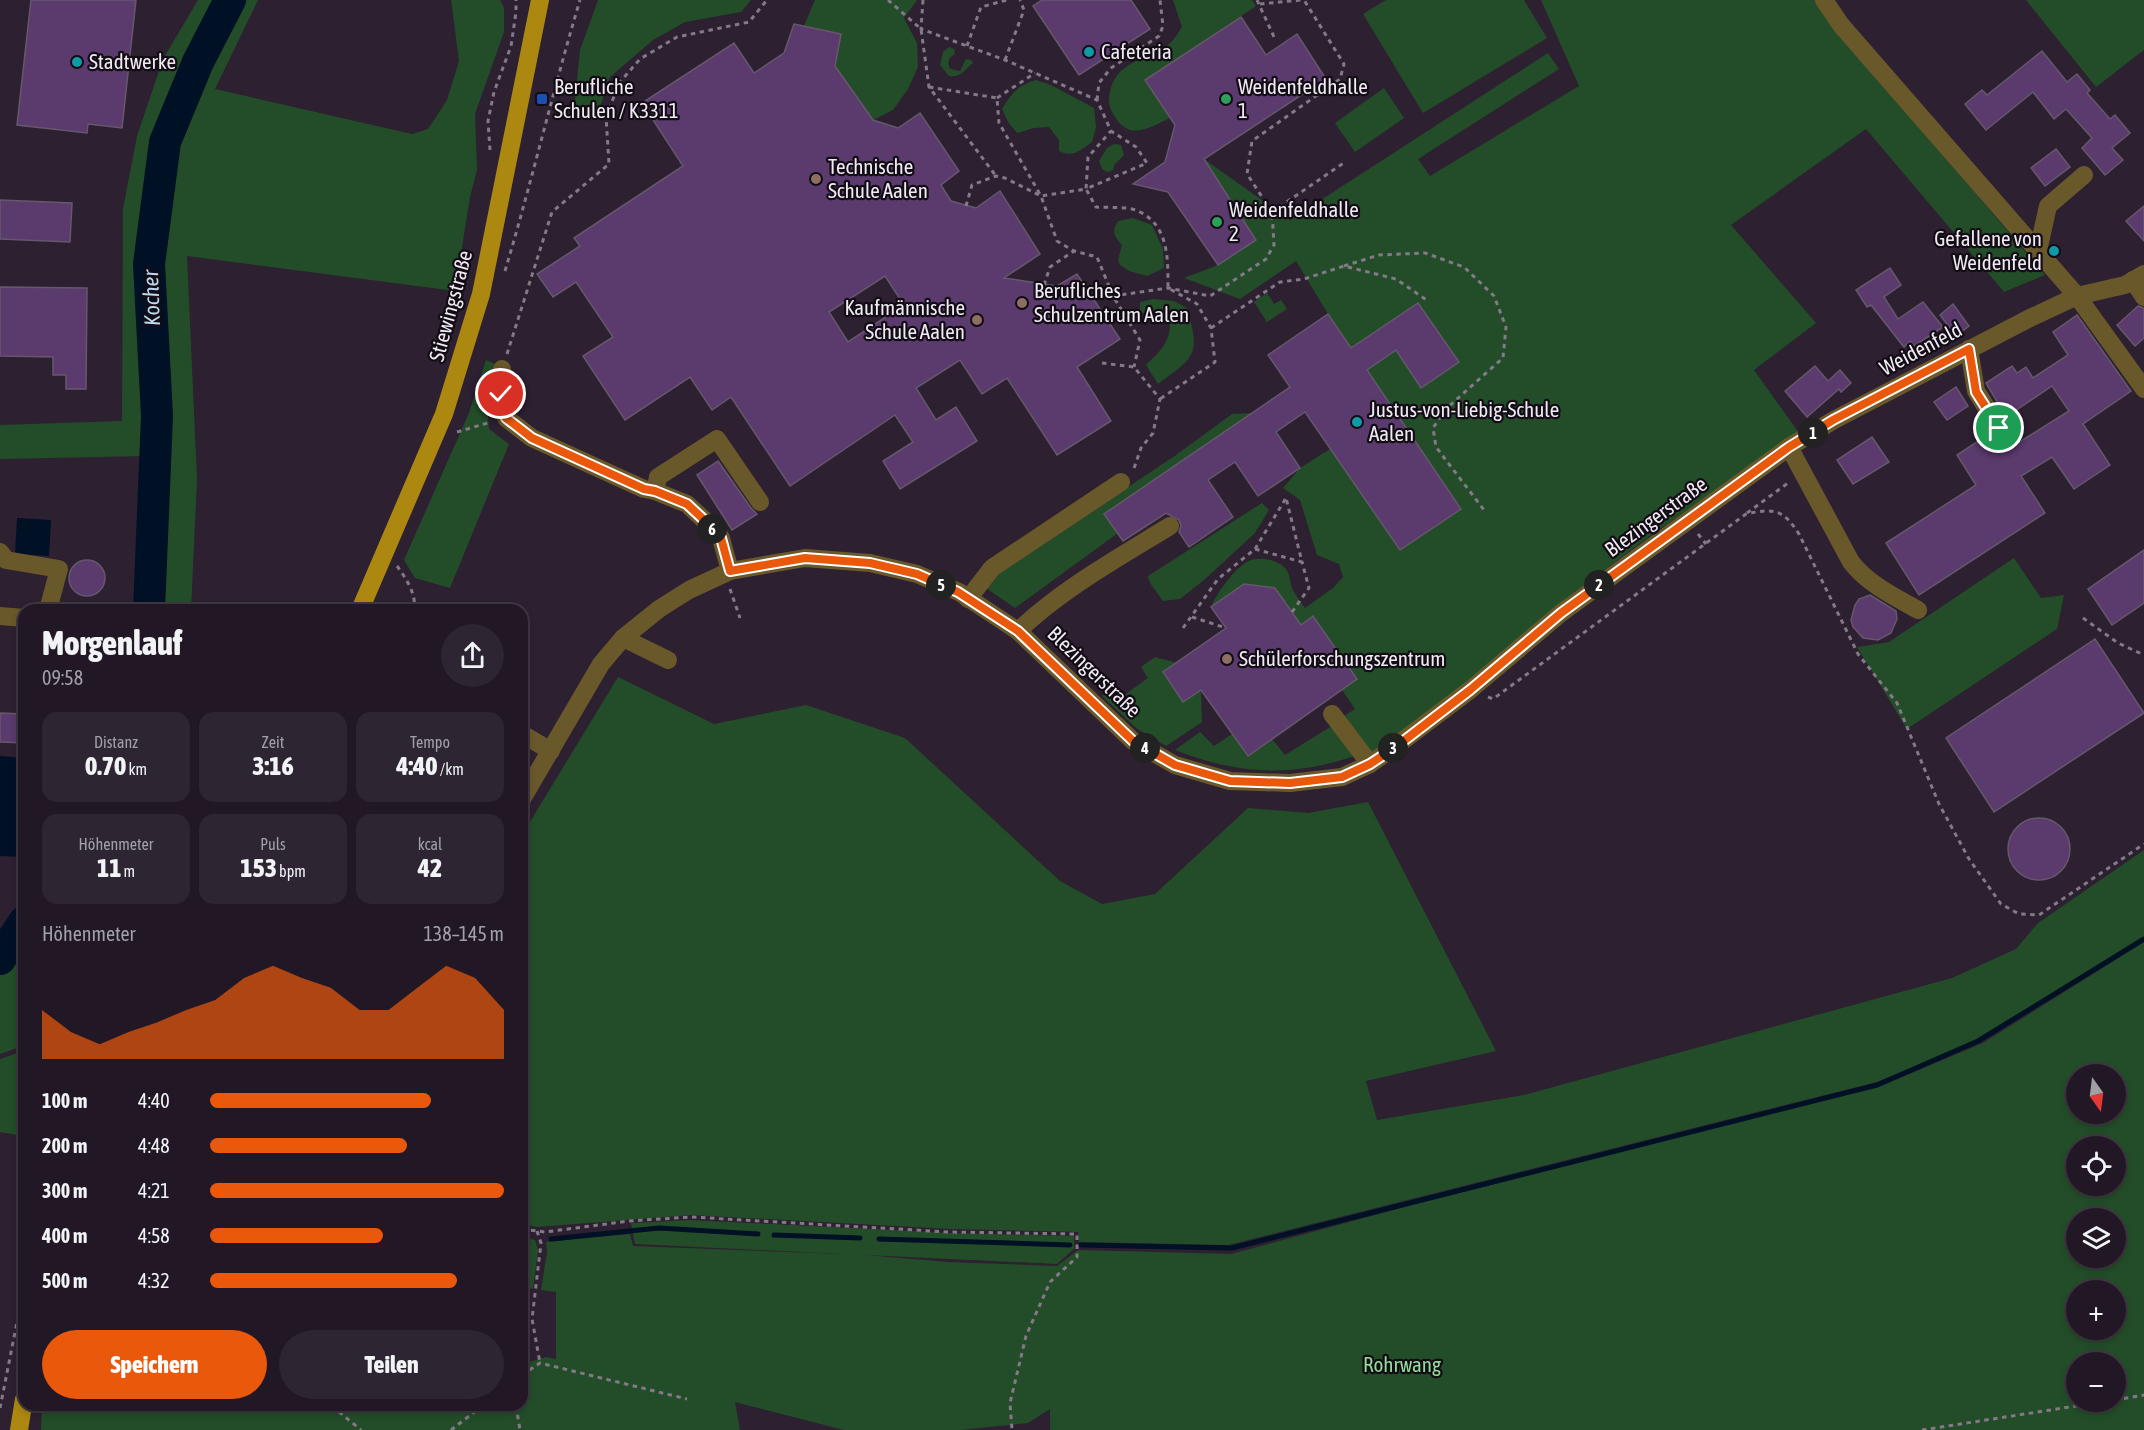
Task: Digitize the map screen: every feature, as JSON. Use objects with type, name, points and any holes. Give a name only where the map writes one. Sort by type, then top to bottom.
[{"type":"main road","name":"Stiewingstraße","points":[[363,604],[444,414],[481,294],[540,0]]},
{"type":"main road","points":[[19,1430],[22,1411]]},
{"type":"street","points":[[1824,0],[1841,25],[2077,296],[2144,389]]},
{"type":"street","points":[[2038,251],[2048,206],[2085,175]]},
{"type":"street","points":[[2139,277],[2144,297]]},
{"type":"street","name":"Weidenfeld","points":[[1789,447],[1833,420],[2028,319],[2077,296],[2125,285],[2139,277]]},
{"type":"street","points":[[1969,349],[1976,392],[1999,428]]},
{"type":"street","points":[[502,369],[501,394],[506,418],[532,438],[644,489],[687,504],[721,538],[727,572]]},
{"type":"street","points":[[655,491],[658,477],[717,438],[760,502]]},
{"type":"street","points":[[1789,447],[1801,473],[1860,574],[1918,610]]},
{"type":"street","name":"Blezingerstraße","points":[[528,789],[600,664],[623,638],[659,609],[681,595],[727,572],[805,558],[870,563],[917,574],[958,592],[1018,631],[1133,741],[1175,765],[1230,781],[1290,783],[1342,777],[1370,764],[1470,690],[1561,613],[1789,447]]},
{"type":"street","points":[[968,599],[992,568],[1121,482]]},
{"type":"street","points":[[1018,631],[1039,611],[1170,526]]},
{"type":"street","points":[[0,552],[6,560],[59,569],[50,604]]},
{"type":"street","points":[[0,616],[18,618]]},
{"type":"street","points":[[623,638],[668,660]]},
{"type":"street","points":[[1332,714],[1370,764]]},
{"type":"street","points":[[528,738],[551,751]]},
{"type":"path","points":[[490,152],[488,121],[494,92],[511,46],[516,0]]},
{"type":"path","points":[[532,182],[554,88],[580,0]]},
{"type":"path","points":[[502,369],[552,212],[609,164],[606,116],[620,82],[640,59],[677,37],[749,22],[767,0]]},
{"type":"path","points":[[888,0],[921,29],[1005,60],[1097,100]]},
{"type":"path","points":[[922,0],[921,29],[929,87],[996,176]]},
{"type":"path","points":[[967,46],[981,7],[1007,0]]},
{"type":"path","points":[[1005,60],[1024,10],[1020,0]]},
{"type":"path","points":[[966,206],[972,185],[996,176],[1005,178],[1041,196],[1086,189],[1147,163],[1136,147],[1111,131],[1097,100],[1099,83],[1111,68],[1159,36],[1163,26],[1160,0]]},
{"type":"path","points":[[1113,296],[1168,288],[1210,296],[1266,259],[1274,245],[1272,212],[1247,174],[1252,141],[1340,79],[1344,64],[1303,0],[1258,2],[1275,39]]},
{"type":"path","points":[[929,87],[997,98],[1035,73]]},
{"type":"path","points":[[997,98],[999,123],[1041,196],[1057,241],[1074,251],[1097,257],[1113,296],[1140,340],[1134,367]]},
{"type":"path","points":[[1111,131],[1088,157],[1086,189],[1096,207],[1137,210],[1156,223],[1167,250],[1168,288]]},
{"type":"path","points":[[1272,212],[1345,162]]},
{"type":"path","points":[[1044,285],[1050,267],[1074,251]]},
{"type":"path","points":[[1211,328],[1280,282],[1304,279],[1380,255],[1425,253],[1464,267],[1494,296],[1506,327],[1503,358],[1446,409],[1433,428],[1436,447],[1484,510]]},
{"type":"path","points":[[1344,266],[1396,279],[1428,301]]},
{"type":"path","points":[[1121,482],[1134,470],[1141,448],[1153,433],[1160,399],[1215,362],[1211,328],[1197,304],[1168,288]]},
{"type":"path","points":[[1102,363],[1134,367],[1160,399]]},
{"type":"path","points":[[455,432],[506,418]]},
{"type":"path","points":[[1470,690],[1493,699],[1801,473]]},
{"type":"path","points":[[1183,628],[1218,579],[1255,549],[1286,498],[1309,588],[1292,612]]},
{"type":"path","points":[[1746,513],[1768,509],[1789,518],[1858,654],[1897,703],[1939,804],[1969,859],[2001,904],[2019,914],[2039,915],[2144,844]]},
{"type":"path","points":[[1255,549],[1302,562]]},
{"type":"path","points":[[395,562],[406,579],[416,604]]},
{"type":"path","points":[[727,572],[740,618]]},
{"type":"path","points":[[1192,617],[1226,628]]},
{"type":"path","points":[[2084,618],[2118,643],[2144,656]]},
{"type":"path","points":[[528,1230],[537,1232],[629,1221],[691,1217],[950,1232],[1077,1234],[1077,1257],[1050,1282],[1026,1336],[1010,1403],[1012,1430]]},
{"type":"path","points":[[537,1232],[541,1244],[532,1319],[540,1363]]},
{"type":"path","points":[[0,1408],[18,1317]]},
{"type":"path","points":[[528,1371],[540,1363],[687,1399]]},
{"type":"path","points":[[2126,1398],[2144,1395]]},
{"type":"path","points":[[1922,1430],[2066,1408]]},
{"type":"path","points":[[338,1411],[361,1430]]},
{"type":"path","points":[[470,1411],[474,1412]]},
{"type":"path","points":[[517,1411],[520,1430]]},
{"type":"path","points":[[451,1430],[474,1412]]},
{"type":"green space","points":[[198,0],[258,0],[215,89],[412,134],[428,129],[447,100],[459,61],[451,0],[500,0],[504,8],[504,32],[475,114],[477,170],[470,197],[455,291],[187,256],[197,479],[191,604],[141,604],[147,456],[0,459],[0,425],[122,421],[123,209],[137,136],[163,59]]},
{"type":"green space","points":[[598,0],[751,0],[741,12],[685,22],[653,40],[610,77],[596,119],[573,119],[580,50]]},
{"type":"green space","points":[[815,0],[917,0],[904,18],[917,43],[918,67],[908,89],[893,110],[873,120],[835,66],[841,34],[804,26]]},
{"type":"green space","points":[[1173,0],[1252,0],[1256,6],[1145,80],[1170,118],[1145,129],[1130,130],[1119,122],[1111,110],[1109,99],[1111,88],[1120,72],[1127,66],[1160,50],[1176,36],[1182,27]]},
{"type":"green space","points":[[1386,0],[1524,0],[1547,38],[1423,113],[1363,14]]},
{"type":"green space","points":[[1541,0],[1819,0],[1861,59],[2045,275],[2004,292],[1866,129],[1731,225],[1816,323],[1754,370],[1799,433],[1654,533],[1564,600],[1395,742],[1365,755],[1344,716],[1355,709],[1342,690],[1357,679],[1313,617],[1301,625],[1275,588],[1244,584],[1211,607],[1221,589],[1235,572],[1254,559],[1271,560],[1284,567],[1289,575],[1293,591],[1305,608],[1333,588],[1343,577],[1339,564],[1317,555],[1300,500],[1283,488],[1300,468],[1330,449],[1400,550],[1461,509],[1367,370],[1396,350],[1422,387],[1459,362],[1418,303],[1351,348],[1296,261],[1240,299],[1184,278],[1218,265],[1256,240],[1204,159],[1290,220],[1548,53],[1559,69],[1418,159],[1430,176],[1579,86]]},
{"type":"green space","points":[[2026,0],[2144,0],[2144,50],[2096,87]]},
{"type":"green space","points":[[949,47],[954,49],[955,54],[949,60],[950,69],[960,71],[966,59],[973,63],[957,76],[949,76],[940,65],[943,52]]},
{"type":"green space","points":[[1036,80],[1051,85],[1094,108],[1096,127],[1092,142],[1077,152],[1069,154],[1059,151],[1059,140],[1049,127],[1017,133],[1008,122],[1002,109],[1016,91]]},
{"type":"green space","points":[[1384,88],[1404,118],[1355,152],[1335,123]]},
{"type":"green space","points":[[1114,144],[1121,145],[1124,155],[1115,164],[1113,170],[1108,172],[1102,169],[1099,161],[1107,148]]},
{"type":"green space","points":[[1133,218],[1152,225],[1163,249],[1164,268],[1147,276],[1129,271],[1120,265],[1118,260],[1122,245],[1115,236],[1115,228],[1118,221]]},
{"type":"green space","points":[[1267,293],[1274,304],[1281,300],[1287,309],[1267,322],[1254,302]]},
{"type":"green space","points":[[1153,299],[1174,301],[1187,308],[1194,336],[1192,354],[1180,367],[1158,384],[1146,365],[1165,343],[1170,325],[1160,315],[1140,312],[1140,302]]},
{"type":"green space","points":[[486,360],[495,364],[486,393],[489,429],[509,444],[450,588],[415,578],[404,560],[469,413]]},
{"type":"green space","points":[[1253,413],[1105,513],[1118,533],[1015,608],[983,586],[1176,455],[1232,414]]},
{"type":"green space","points":[[1262,503],[1269,510],[1255,533],[1180,599],[1163,601],[1150,583],[1148,576]]},
{"type":"green space","points":[[2014,558],[2041,598],[2064,595],[2057,629],[1907,729],[1857,647],[1889,642]]},
{"type":"green space","points":[[1155,657],[1177,663],[1163,673],[1183,702],[1201,690],[1202,722],[1166,746],[1136,728],[1102,696],[1115,686],[1123,696],[1148,678],[1141,667]]},
{"type":"green space","points":[[618,677],[714,724],[806,705],[905,738],[1060,881],[1102,904],[1155,894],[1248,808],[1308,813],[1368,802],[1496,1051],[1366,1081],[1377,1120],[1524,1095],[1952,978],[2016,949],[2038,923],[2144,850],[2144,939],[1978,1041],[1877,1082],[1228,1245],[1079,1242],[1078,1232],[950,1229],[691,1215],[537,1227],[528,1225],[528,825]]},
{"type":"green space","points":[[1330,727],[1360,754],[1312,767],[1267,770],[1222,765],[1175,750],[1200,732],[1214,746],[1232,734],[1247,756],[1272,739],[1285,755]]},
{"type":"green space","points":[[18,908],[18,1048],[0,1054],[0,940]]},
{"type":"green space","name":"Rohrwang","points":[[2144,942],[2144,1430],[1050,1430],[1050,1409],[1028,1423],[961,1430],[844,1430],[735,1402],[740,1430],[41,1430],[42,1411],[528,1411],[528,1362],[546,1357],[556,1359],[556,1292],[541,1290],[547,1252],[546,1242],[630,1234],[633,1246],[843,1254],[635,1244],[631,1223],[690,1220],[950,1233],[1074,1236],[1074,1249],[1057,1264],[865,1255],[948,1262],[1057,1266],[1078,1250],[1231,1254],[1412,1205],[1881,1086],[1983,1043]]},
{"type":"green space","points":[[18,1053],[18,1135],[0,1132],[0,1059]]},
{"type":"green space","points":[[528,1238],[535,1240],[538,1250],[533,1289],[528,1288]]},
{"type":"water","points":[[17,518],[51,520],[49,556],[15,554]]},
{"type":"water","points":[[0,756],[18,758],[18,857],[0,856]]},
{"type":"building","name":"Stadtwerke","points":[[31,0],[136,0],[122,128],[88,124],[87,133],[17,125]]},
{"type":"building","name":"Cafeteria","points":[[1042,0],[1131,0],[1150,29],[1079,75],[1033,6]]},
{"type":"building","name":"Weidenfeldhalle 1","points":[[1241,17],[1266,55],[1297,34],[1326,79],[1204,159],[1256,240],[1218,265],[1168,192],[1133,184],[1165,162],[1175,125],[1145,80]]},
{"type":"building","points":[[794,24],[841,34],[835,66],[873,120],[898,128],[920,113],[959,171],[941,185],[951,201],[976,208],[1000,191],[1040,254],[1004,278],[1057,286],[1077,274],[1120,339],[1077,367],[1111,421],[1057,455],[1007,378],[982,394],[960,360],[916,388],[936,420],[956,407],[977,441],[900,489],[883,461],[913,442],[895,415],[790,486],[731,397],[712,410],[690,377],[625,420],[583,356],[613,337],[576,282],[553,297],[537,274],[580,246],[574,238],[683,166],[642,103],[734,43],[754,73],[784,53]],"holes":[[[885,276],[904,305],[848,342],[829,312]]]},
{"type":"building","points":[[2042,51],[2067,82],[2077,74],[2090,90],[2087,93],[2110,119],[2115,115],[2130,133],[2112,148],[2123,160],[2105,175],[2082,148],[2092,138],[2066,109],[2054,119],[2033,92],[1986,130],[1965,104],[1982,90],[1987,95]]},
{"type":"building","points":[[2056,149],[2070,167],[2045,186],[2031,168]]},
{"type":"building","points":[[0,200],[72,203],[70,242],[0,239]]},
{"type":"building","points":[[2144,206],[2144,241],[2126,221]]},
{"type":"building","points":[[1890,268],[1901,285],[1884,297],[1898,319],[1923,302],[1943,327],[1914,346],[1910,341],[1904,347],[1871,305],[1867,307],[1856,290]]},
{"type":"building","points":[[0,287],[87,288],[86,389],[66,389],[66,375],[53,375],[53,357],[0,356]]},
{"type":"building","name":"Justus-von-Liebig-Schule Aalen","points":[[1418,303],[1459,362],[1421,388],[1396,350],[1367,370],[1461,509],[1400,550],[1305,412],[1276,432],[1300,468],[1258,496],[1235,462],[1208,480],[1233,517],[1189,547],[1179,532],[1181,526],[1179,520],[1166,513],[1123,541],[1104,514],[1290,387],[1268,355],[1328,314],[1351,348]]},
{"type":"building","points":[[1953,304],[1969,326],[1956,336],[1940,315]]},
{"type":"building","points":[[2138,306],[2144,308],[2144,338],[2135,346],[2117,325]]},
{"type":"building","points":[[2077,315],[2131,391],[2083,424],[2110,465],[2074,489],[2052,457],[2021,476],[2045,513],[1919,595],[1886,543],[1976,485],[1957,455],[1989,434],[1997,439],[2005,451],[2069,411],[2052,386],[2006,417],[1986,383],[2012,366],[2017,373],[2026,367],[2033,378],[2068,355],[2053,332]]},
{"type":"building","points":[[1815,366],[1828,381],[1840,370],[1851,383],[1841,392],[1839,389],[1807,417],[1785,391]]},
{"type":"building","points":[[1956,387],[1968,406],[1947,420],[1934,402]]},
{"type":"building","points":[[1872,437],[1889,462],[1853,484],[1837,460]]},
{"type":"building","points":[[718,461],[757,514],[732,530],[697,475]]},
{"type":"building","points":[[2144,550],[2144,603],[2112,625],[2088,589]]},
{"type":"building","points":[[87,560],[100,565],[105,578],[100,591],[87,596],[74,591],[69,578],[74,565]]},
{"type":"building","points":[[1244,584],[1275,588],[1301,625],[1313,616],[1357,679],[1248,756],[1201,690],[1183,702],[1163,672],[1226,628],[1211,607]]},
{"type":"building","points":[[1870,595],[1896,611],[1897,619],[1891,633],[1878,640],[1863,638],[1853,627],[1851,620],[1859,599]]},
{"type":"building","points":[[2095,639],[2144,713],[1994,812],[1946,738]]},
{"type":"building","points":[[0,713],[18,714],[18,743],[0,742]]},
{"type":"building","points":[[2039,818],[2051,820],[2061,827],[2068,837],[2070,849],[2068,861],[2061,871],[2051,878],[2039,880],[2027,878],[2017,871],[2010,861],[2008,849],[2010,837],[2017,827],[2027,820]]},
{"type":"waterway","name":"Kocher","points":[[149,604],[157,416],[149,264],[165,142],[198,62],[230,0]]},
{"type":"waterway","name":"Kocher","points":[[0,959],[18,931]]},
{"type":"waterway","points":[[1081,1245],[1232,1248],[1877,1085],[1978,1041],[2144,939]]},
{"type":"waterway","points":[[551,1239],[659,1228],[758,1234]]},
{"type":"waterway","points":[[774,1235],[860,1238]]},
{"type":"waterway","points":[[879,1239],[1070,1245]]},
{"type":"place","name":"Cafeteria","points":[[1089,52]]},
{"type":"place","name":"Stadtwerke","points":[[77,62]]},
{"type":"place","name":"Berufliche Schulen / K3311","points":[[542,99]]},
{"type":"place","name":"Weidenfeldhalle 1","points":[[1226,99]]},
{"type":"place","name":"Technische Schule Aalen","points":[[816,179]]},
{"type":"place","name":"Weidenfeldhalle 2","points":[[1217,222]]},
{"type":"place","name":"Gefallene von Weidenfeld","points":[[2054,251]]},
{"type":"place","name":"Berufliches Schulzentrum Aalen","points":[[1022,303]]},
{"type":"place","name":"Kaufmännische Schule Aalen","points":[[977,320]]},
{"type":"place","name":"Justus-von-Liebig-Schule Aalen","points":[[1357,422]]},
{"type":"place","name":"Schülerforschungszentrum","points":[[1227,659]]},
{"type":"route","points":[[501,394],[506,418],[532,438],[644,489],[687,504],[721,538],[730,571],[769,563],[818,558],[870,563],[917,574],[958,592],[1018,631],[1133,741],[1175,765],[1230,781],[1290,783],[1342,777],[1370,764],[1470,690],[1561,613],[1789,447],[1833,420],[1969,349],[1976,392],[1999,428]]}]
